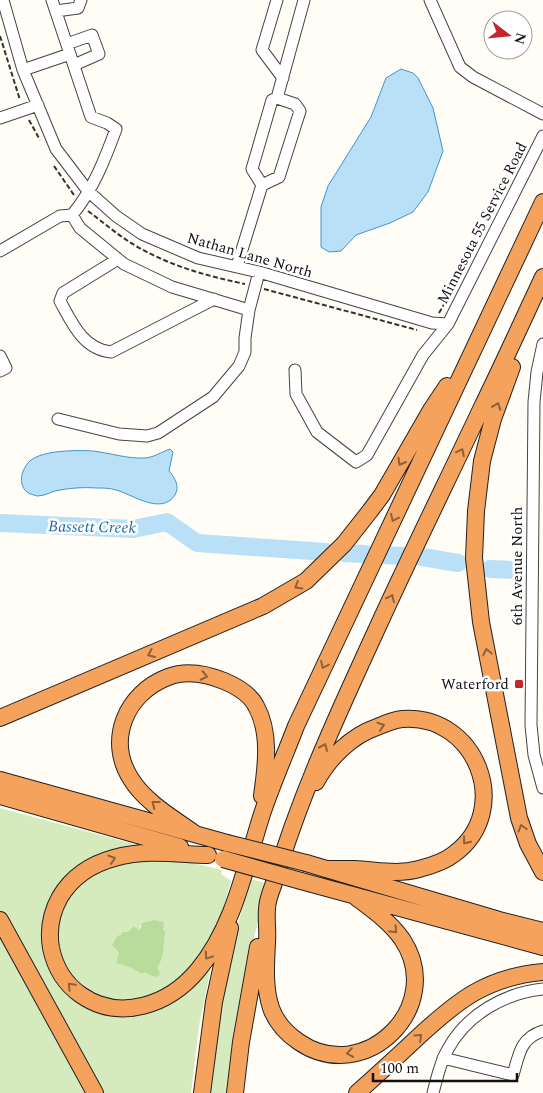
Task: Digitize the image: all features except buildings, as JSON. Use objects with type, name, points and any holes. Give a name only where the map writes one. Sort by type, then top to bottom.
[{"type":"highway","points":[[202,1093],[214,1002],[237,897],[265,805],[296,726],[543,202]]},
{"type":"highway","points":[[235,1093],[248,997],[266,908],[292,824],[316,764],[368,647],[541,281]]},
{"type":"highway","points":[[541,281],[486,443],[479,477],[474,545],[475,573],[481,622],[515,799],[523,833],[543,872]]},
{"type":"highway","points":[[0,718],[263,606],[306,581],[344,544],[382,495],[431,410],[474,347]]},
{"type":"highway","points":[[194,833],[151,801],[134,785],[129,777],[120,748],[122,727],[131,704],[138,696],[169,676],[200,674],[229,683],[246,694],[257,707],[264,727],[267,751],[255,837]]},
{"type":"highway","points":[[292,824],[318,778],[333,758],[348,742],[370,729],[402,719],[420,721],[434,724],[449,731],[464,744],[481,772],[484,797],[471,836],[460,849],[447,859],[410,871],[328,869]]},
{"type":"highway","points":[[0,780],[328,869],[499,920],[543,931]]},
{"type":"highway","points":[[0,796],[357,898],[543,947]]},
{"type":"highway","points":[[215,857],[154,852],[124,855],[93,866],[77,878],[59,900],[50,924],[52,951],[57,967],[77,992],[90,1001],[114,1008],[141,1007],[164,998],[186,983],[212,951],[237,897]]},
{"type":"highway","points":[[266,908],[268,942],[265,972],[268,997],[274,1014],[288,1034],[303,1045],[320,1052],[346,1054],[370,1048],[392,1033],[404,1018],[408,1009],[415,981],[411,957],[403,940],[382,917],[357,898]]},
{"type":"highway","points":[[0,920],[95,1093]]},
{"type":"highway","points":[[357,1093],[464,998],[485,986],[508,978],[543,972]]},
{"type":"street","name":"Nathan Lane North","points":[[3,0],[23,70],[56,149],[88,191],[116,216],[142,234],[198,258],[259,272],[432,323],[448,324]]},
{"type":"street","points":[[0,251],[60,216],[72,214],[80,205],[105,160],[116,129],[107,123],[91,117],[54,6],[78,8],[81,0]]},
{"type":"street","points":[[277,0],[262,50],[282,78]]},
{"type":"street","points":[[277,98],[304,0]]},
{"type":"street","points":[[430,0],[460,67],[473,77],[543,114]]},
{"type":"street","points":[[23,70],[68,49],[92,35],[99,54],[74,65]]},
{"type":"street","points":[[237,266],[262,185],[279,177],[300,110],[295,104],[277,98],[272,100],[252,169],[262,185]]},
{"type":"street","points":[[0,118],[38,105]]},
{"type":"street","name":"Minnesota 55 Service Road","points":[[295,370],[296,394],[317,432],[356,462],[367,455],[423,355],[448,324],[543,136]]},
{"type":"street","points":[[72,214],[80,228],[124,264],[172,287],[249,310]]},
{"type":"street","points":[[118,259],[63,293],[60,301],[78,332],[88,344],[102,351],[111,352],[214,300]]},
{"type":"street","points":[[58,419],[120,434],[146,436],[158,433],[213,397],[239,366],[245,352],[244,338],[259,272]]},
{"type":"street","name":"6th Avenue North","points":[[543,344],[536,372],[534,402],[537,694],[531,716],[534,755],[543,788]]},
{"type":"street","points":[[0,356],[6,368],[0,371]]},
{"type":"street","points":[[531,716],[543,715]]},
{"type":"street","points":[[433,1093],[443,1058],[454,1039],[480,1012],[514,994],[543,989]]},
{"type":"street","points":[[443,1058],[513,1075],[523,1044],[536,1033],[543,1031]]},
{"type":"path","points":[[0,36],[24,110],[42,142]]},
{"type":"path","points":[[50,158],[80,205],[135,246],[167,262],[210,277],[255,287],[416,330]]},
{"type":"path","points":[[432,323],[454,287]]},
{"type":"green space","points":[[0,808],[145,847],[60,889],[51,967],[118,1014],[208,965],[211,967],[199,1026],[191,1093],[100,1093],[0,912]]},
{"type":"green space","points":[[172,858],[222,870],[221,874],[231,881],[222,912],[205,954],[172,989],[132,1004],[93,998],[61,964],[55,927],[72,889],[114,862]],"holes":[[[154,920],[166,933],[161,961],[151,969],[141,974],[116,963],[119,952],[133,926],[140,930],[140,926],[143,923]]]},
{"type":"green space","points":[[251,879],[268,884],[252,945],[228,1093],[210,1093],[223,993],[242,908]]},
{"type":"green space","points":[[154,920],[164,922],[163,930],[166,932],[163,955],[157,967],[160,974],[157,977],[146,972],[141,974],[116,963],[119,952],[112,945],[118,935],[120,936],[123,932],[129,932],[133,926],[140,930],[142,923]]},
{"type":"green space","points":[[0,931],[90,1093],[0,1093]]},
{"type":"water","points":[[401,69],[413,73],[418,78],[433,108],[443,151],[428,192],[413,212],[390,223],[356,235],[341,251],[329,252],[321,247],[321,207],[328,186],[371,117],[386,78]]},
{"type":"water","points":[[170,449],[173,452],[169,471],[175,479],[177,488],[175,495],[169,501],[162,504],[146,502],[123,492],[106,488],[71,488],[37,496],[28,493],[21,481],[23,472],[30,461],[35,457],[51,453],[86,451],[132,458],[145,458],[155,456]]},
{"type":"waterway","name":"Bassett Creek","points":[[0,523],[133,529],[167,522],[197,543],[326,552]]},
{"type":"waterway","name":"Bassett Creek","points":[[344,553],[365,554]]},
{"type":"waterway","name":"Bassett Creek","points":[[384,555],[403,556]]},
{"type":"waterway","name":"Bassett Creek","points":[[422,557],[458,563]]},
{"type":"waterway","name":"Bassett Creek","points":[[490,569],[514,570]]},
{"type":"place","name":"Waterford","points":[[519,684]]}]
